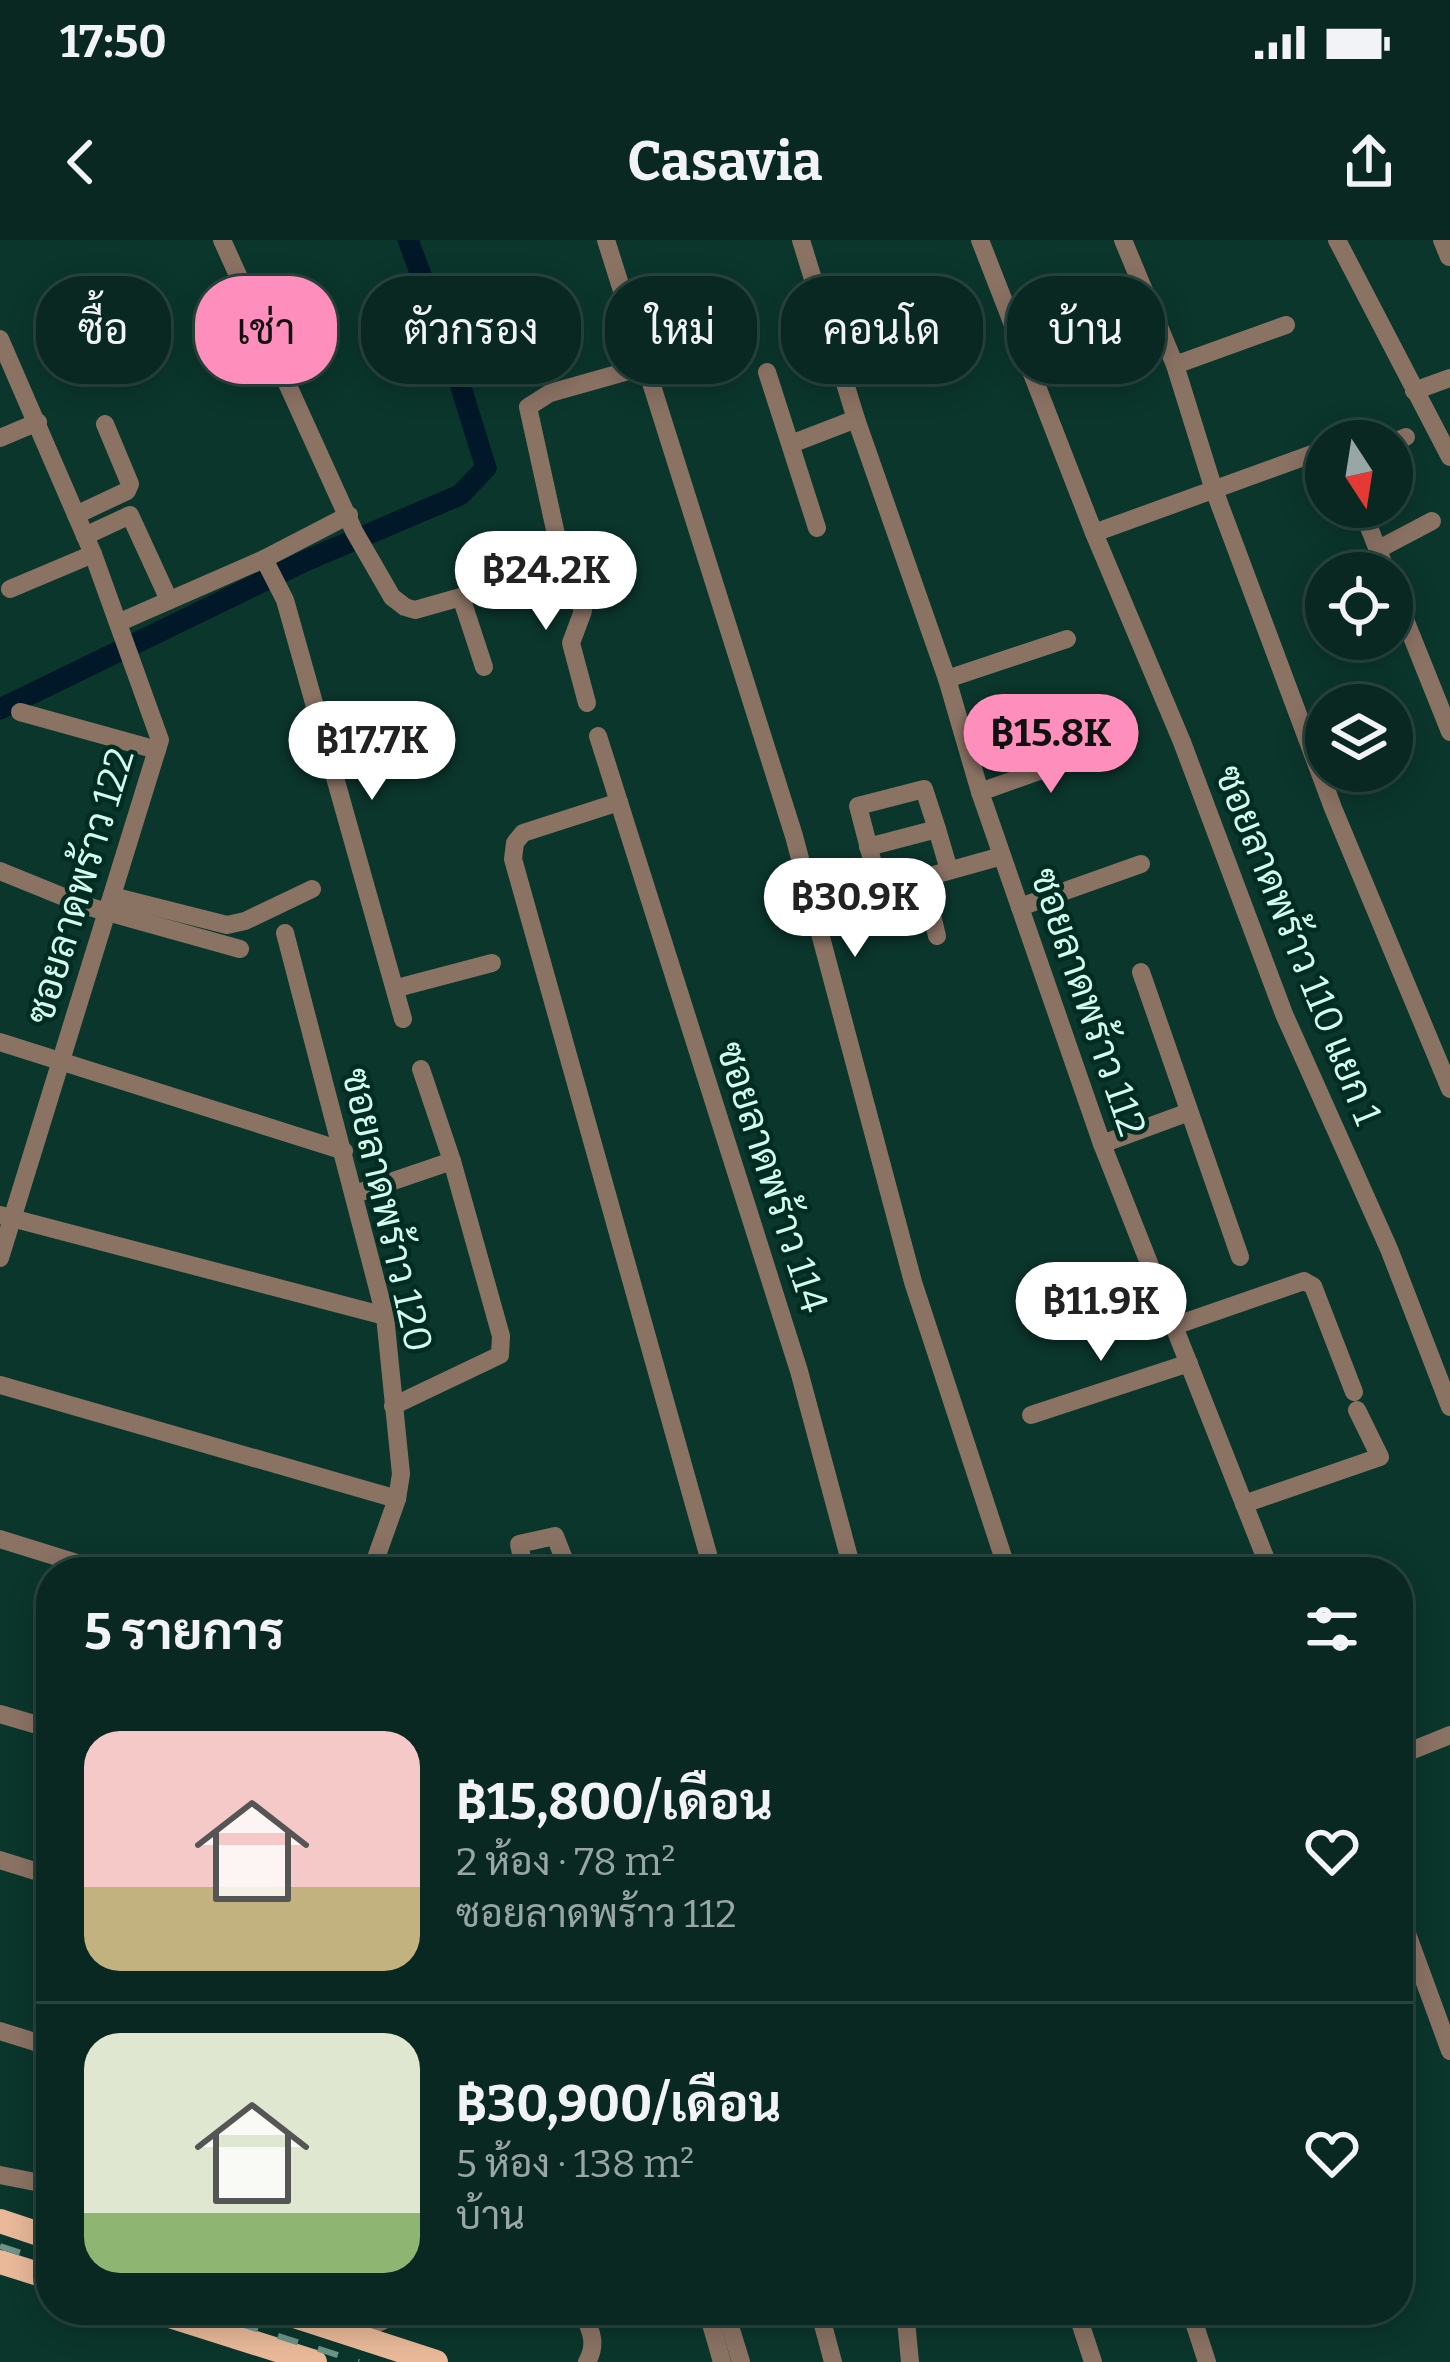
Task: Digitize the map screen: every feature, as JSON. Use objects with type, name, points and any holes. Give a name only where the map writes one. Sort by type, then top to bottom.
[{"type":"main road","points":[[0,2221],[36,2233]]},
{"type":"main road","points":[[0,2262],[36,2273]]},
{"type":"main road","points":[[198,2325],[315,2362]]},
{"type":"main road","points":[[322,2325],[436,2362]]},
{"type":"street","points":[[222,240],[371,564],[392,597],[415,610],[461,597],[560,548]]},
{"type":"street","points":[[606,240],[617,276]]},
{"type":"street","name":"ซอยลาดพร้าว 112","points":[[801,240],[980,792],[1102,1144],[1265,1557]]},
{"type":"street","name":"ซอยลาดพร้าว 110 แยก 1","points":[[980,240],[1284,1014],[1390,1249],[1450,1407]]},
{"type":"street","points":[[1337,240],[1450,458]]},
{"type":"street","points":[[1442,240],[1449,257]]},
{"type":"street","points":[[1129,242],[1175,365],[1213,487],[1333,808],[1450,1089]]},
{"type":"street","points":[[1175,365],[1286,326]]},
{"type":"street","name":"ซอยลาดพร้าว 122","points":[[0,339],[120,622],[160,740],[61,1060],[6,1217],[0,1258]]},
{"type":"street","points":[[766,372],[817,528]]},
{"type":"street","points":[[586,703],[571,643],[583,611],[560,548],[528,407],[550,393],[605,378]]},
{"type":"street","points":[[1414,391],[1450,378]]},
{"type":"street","points":[[652,384],[794,836],[914,1282],[1003,1557]]},
{"type":"street","points":[[791,444],[856,419]]},
{"type":"street","points":[[0,438],[38,422]]},
{"type":"street","points":[[76,515],[127,491],[130,484],[105,424]]},
{"type":"street","points":[[1094,533],[1305,456]]},
{"type":"street","points":[[10,589],[89,545],[130,515],[169,600]]},
{"type":"street","points":[[1369,528],[1377,550],[1432,521]]},
{"type":"street","points":[[120,622],[352,523]]},
{"type":"street","points":[[265,564],[285,600],[404,1019]]},
{"type":"street","points":[[461,597],[484,667]]},
{"type":"street","points":[[947,679],[1067,639]]},
{"type":"street","points":[[1413,639],[1450,732]]},
{"type":"street","points":[[20,712],[157,750]]},
{"type":"street","name":"ซอยลาดพร้าว 114","points":[[598,736],[799,1371],[849,1557]]},
{"type":"street","points":[[980,792],[1104,748]]},
{"type":"street","points":[[949,870],[924,789],[863,802],[858,813],[881,885],[887,887],[1002,856]]},
{"type":"street","points":[[619,802],[524,833],[515,843],[513,859],[709,1557]]},
{"type":"street","points":[[868,847],[937,829]]},
{"type":"street","points":[[1020,908],[1141,865]]},
{"type":"street","points":[[0,871],[240,949]]},
{"type":"street","points":[[923,878],[937,936]]},
{"type":"street","points":[[109,904],[226,925],[245,921],[312,889]]},
{"type":"street","name":"ซอยลาดพร้าว 120","points":[[285,933],[385,1316],[401,1474],[376,1557]]},
{"type":"street","points":[[397,988],[492,963]]},
{"type":"street","points":[[1141,972],[1240,1257]]},
{"type":"street","points":[[0,1042],[344,1151]]},
{"type":"street","points":[[393,1406],[500,1355],[501,1336],[421,1069]]},
{"type":"street","points":[[1102,1144],[1189,1112]]},
{"type":"street","points":[[355,1194],[452,1161]]},
{"type":"street","points":[[6,1217],[385,1316]]},
{"type":"street","points":[[1174,1327],[1304,1281],[1313,1286],[1380,1457],[1244,1504]]},
{"type":"street","points":[[1031,1415],[1189,1363]]},
{"type":"street","points":[[0,1384],[397,1499]]},
{"type":"street","points":[[522,1557],[519,1544],[555,1536],[563,1557]]},
{"type":"street","points":[[0,1539],[58,1557]]},
{"type":"street","points":[[0,1714],[36,1725]]},
{"type":"street","points":[[1413,1750],[1450,1735]]},
{"type":"street","points":[[0,1860],[36,1871]]},
{"type":"street","points":[[1413,1955],[1446,2029],[1450,2051]]},
{"type":"street","points":[[1413,1980],[1420,1977]]},
{"type":"street","points":[[0,2031],[36,2042]]},
{"type":"street","points":[[0,2175],[36,2182]]},
{"type":"street","points":[[352,2335],[373,2325]]},
{"type":"street","points":[[587,2362],[594,2350],[588,2325]]},
{"type":"street","points":[[711,2325],[722,2362]]},
{"type":"street","points":[[730,2325],[741,2362]]},
{"type":"street","points":[[823,2325],[833,2362]]},
{"type":"street","points":[[906,2325],[910,2362]]},
{"type":"street","points":[[1081,2325],[1093,2362]]},
{"type":"street","points":[[1195,2325],[1207,2362]]},
{"type":"street","points":[[262,2362],[288,2354]]},
{"type":"waterway","points":[[0,709],[305,561],[460,495],[486,468],[408,240]]},
{"type":"railway","points":[[0,2246],[36,2258]]},
{"type":"railway","points":[[244,2325],[359,2362]]}]
